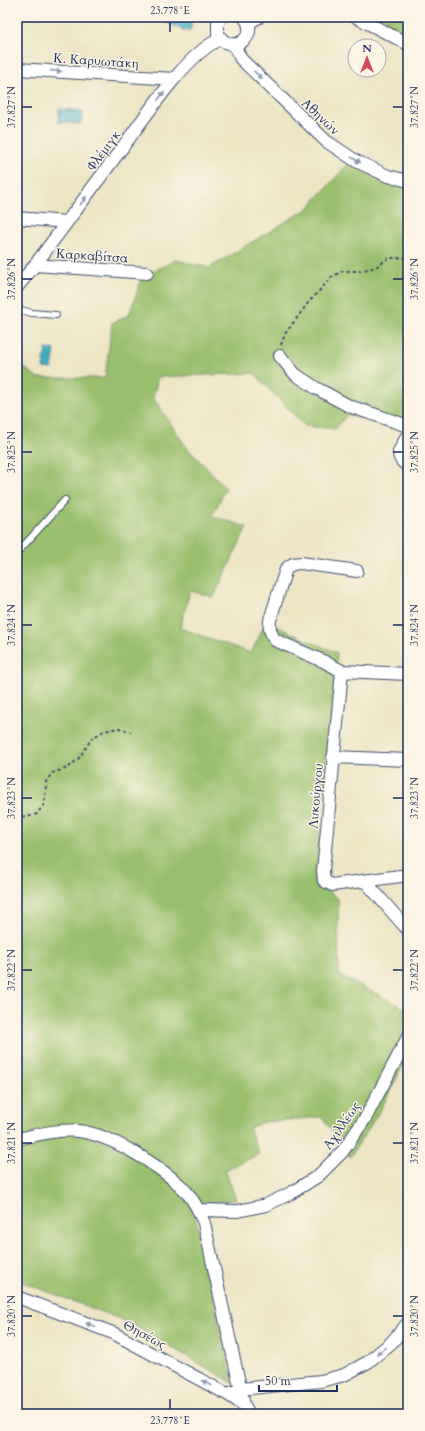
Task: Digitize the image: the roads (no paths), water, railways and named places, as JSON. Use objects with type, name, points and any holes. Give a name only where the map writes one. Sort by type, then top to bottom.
[{"type":"street","points":[[222,17],[218,22],[218,34],[221,39],[234,45],[245,40],[248,35],[249,29],[246,20],[259,17]]},
{"type":"street","points":[[356,17],[408,44]]},
{"type":"street","name":"Φλέμιγκ","points":[[17,287],[174,79],[204,48],[210,43],[221,39]]},
{"type":"street","name":"Αθηνών","points":[[234,45],[241,59],[326,141],[356,161],[388,176],[408,181]]},
{"type":"street","name":"Κ. Καρυωτάκη","points":[[17,68],[174,79]]},
{"type":"street","points":[[17,218],[67,222]]},
{"type":"street","name":"Καρκαβίτσα","points":[[35,265],[147,273]]},
{"type":"street","points":[[280,356],[295,374],[316,388],[349,406],[408,426]]},
{"type":"street","points":[[408,434],[399,452],[403,463],[408,465]]},
{"type":"street","points":[[357,571],[302,562],[290,565],[286,569],[270,620],[269,627],[271,634],[275,640],[342,671],[408,674]]},
{"type":"street","name":"Λυκούργου","points":[[342,671],[323,871],[324,881],[332,885],[365,881]]},
{"type":"street","points":[[333,757],[408,760]]},
{"type":"street","points":[[365,881],[408,875]]},
{"type":"street","points":[[365,881],[408,930]]},
{"type":"street","name":"Αχιλλέως","points":[[199,1210],[238,1211],[266,1205],[291,1193],[318,1176],[343,1151],[366,1117],[408,1037]]},
{"type":"street","points":[[17,1139],[68,1130],[89,1132],[121,1145],[152,1164],[182,1187],[199,1210],[204,1223],[240,1389],[246,1410]]},
{"type":"street","name":"Θησέως","points":[[17,1297],[113,1333],[227,1394],[246,1410]]},
{"type":"street","points":[[227,1394],[240,1389],[320,1381],[344,1375],[368,1362],[391,1343],[408,1323]]},
{"type":"lane","points":[[17,309],[32,313],[56,315]]},
{"type":"lane","points":[[17,553],[64,500]]},
{"type":"water","points":[[167,17],[178,17],[190,21],[192,26],[190,30],[185,31],[165,22]]},
{"type":"water","points":[[59,109],[83,111],[81,124],[58,122]]},
{"type":"water","points":[[46,349],[55,350],[52,369],[43,368]]}]
